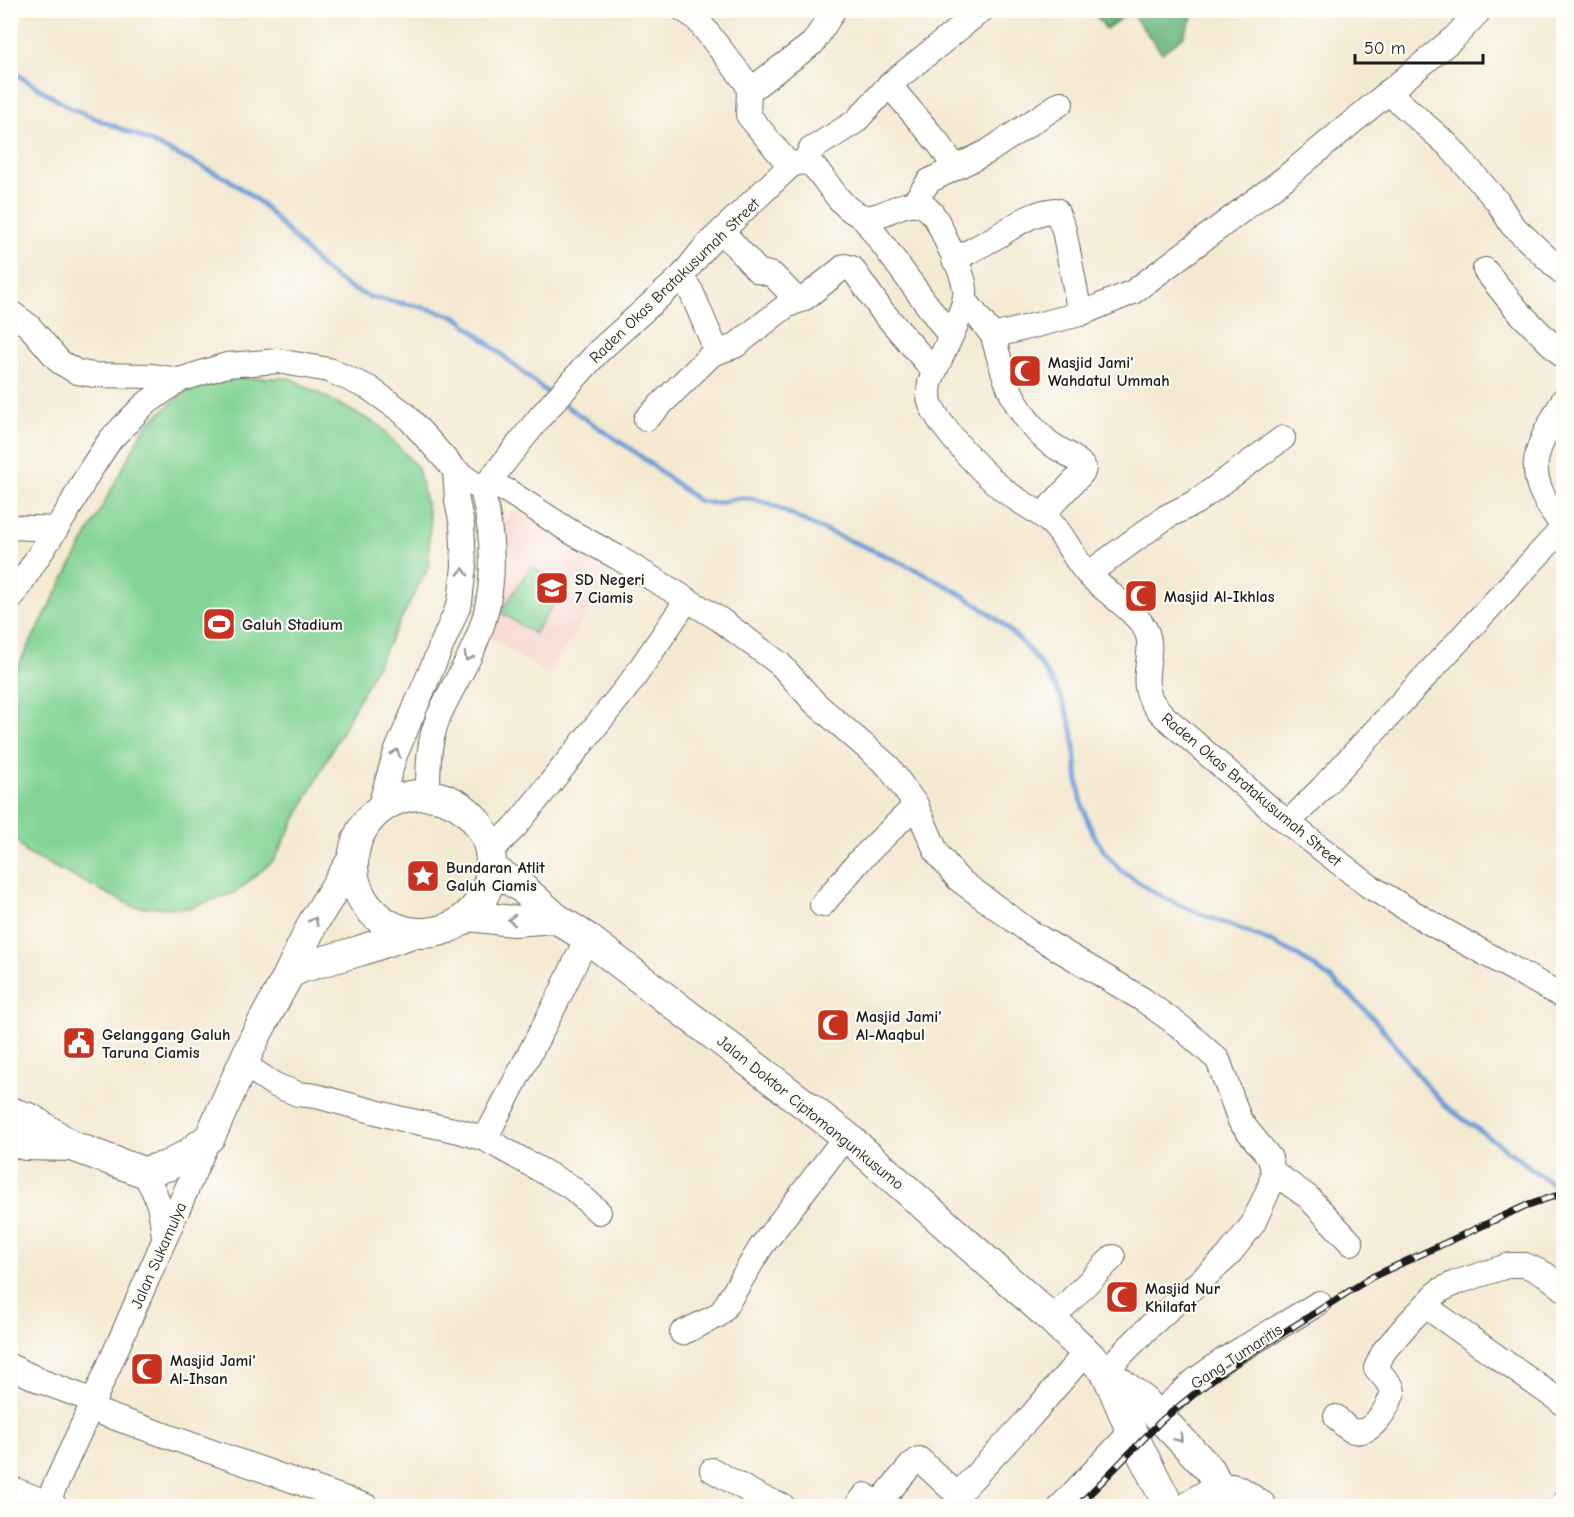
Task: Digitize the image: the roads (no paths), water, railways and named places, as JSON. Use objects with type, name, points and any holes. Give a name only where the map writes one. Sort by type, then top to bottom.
[{"type":"main road","points":[[289,974],[300,968],[412,933],[448,929],[469,916],[485,894],[491,860],[485,834],[468,813],[445,799],[428,795],[411,796],[394,801],[379,810],[361,832],[352,859],[353,874],[364,902],[385,923],[412,933]]},
{"type":"main road","name":"Jalan Sukamulya","points":[[210,1137],[243,1064],[313,923],[352,859]]},
{"type":"main road","name":"Jalan Doktor Ciptomangunkusumo","points":[[491,860],[556,918],[587,938],[846,1136],[1052,1319],[1096,1362],[1144,1401],[1210,1470],[1220,1490]]},
{"type":"main road","points":[[469,916],[513,921],[556,918]]},
{"type":"main road","points":[[10,1112],[31,1119],[72,1146],[143,1172],[167,1166],[187,1155],[210,1137]]},
{"type":"main road","points":[[10,1140],[25,1145],[72,1146]]},
{"type":"main road","name":"Jalan Doktor Ciptomangunkusumo","points":[[1096,1362],[1169,1506]]},
{"type":"main road","points":[[1190,1506],[1220,1490],[1233,1489],[1261,1506]]},
{"type":"street","points":[[684,10],[696,18],[746,82],[749,91],[748,109],[752,122],[797,164],[816,169],[845,206],[862,216],[869,217],[913,204],[922,205],[932,213],[963,280],[965,300],[993,336],[1008,389],[1017,405],[1040,435],[1077,460],[1084,468],[1083,472],[1042,515]]},
{"type":"street","name":"Raden Okas Bratakusumah Street","points":[[485,486],[540,417],[599,351],[681,277],[722,231],[810,150],[855,122],[889,85],[982,10]]},
{"type":"street","points":[[993,336],[1080,314],[1133,292],[1285,178],[1455,37],[1480,10]]},
{"type":"street","points":[[749,91],[813,43],[832,13]]},
{"type":"street","points":[[889,85],[940,145],[955,168]]},
{"type":"street","points":[[1388,92],[1448,145],[1497,201],[1512,225],[1563,274]]},
{"type":"street","points":[[913,204],[929,181],[987,152],[1061,104]]},
{"type":"street","points":[[954,260],[1018,222],[1031,216],[1056,210],[1064,230],[1080,314]]},
{"type":"street","points":[[862,216],[950,336]]},
{"type":"street","points":[[722,231],[758,271],[773,275],[798,301]]},
{"type":"street","points":[[852,268],[884,246]]},
{"type":"street","points":[[646,419],[712,354],[735,346],[786,306],[805,298],[846,266],[852,268],[882,311],[934,371]]},
{"type":"street","points":[[1485,270],[1518,311],[1563,357]]},
{"type":"street","points":[[681,277],[691,291],[717,352]]},
{"type":"street","name":"Raden Okas Bratakusumah Street","points":[[965,300],[934,371],[928,394],[935,412],[959,443],[1001,488],[1042,515],[1059,532],[1088,574],[1143,625],[1149,637],[1150,647],[1147,685],[1149,696],[1156,707],[1204,752],[1288,823],[1384,895],[1563,996]]},
{"type":"street","points":[[10,312],[29,326],[48,351],[60,362],[77,372],[94,375],[153,376],[179,380]]},
{"type":"street","points":[[14,584],[56,529],[110,440],[144,405],[179,380],[227,365],[278,361],[329,370],[369,388],[404,413],[455,470],[485,486],[509,492],[571,532],[617,556],[744,636],[780,664],[815,703],[888,766],[916,805],[936,853],[958,879],[1030,932],[1142,999],[1182,1028],[1218,1060],[1240,1120],[1270,1158],[1273,1172],[1270,1186],[1253,1224],[1227,1257],[1151,1325],[1096,1362],[1031,1416],[961,1491],[951,1488],[919,1459],[912,1464],[879,1503],[865,1496],[857,1506]]},
{"type":"street","points":[[1288,823],[1562,529],[1562,525],[1542,498],[1535,461],[1541,440],[1563,399]]},
{"type":"street","points":[[1088,574],[1166,517],[1196,502],[1283,438]]},
{"type":"street","points":[[379,810],[394,755],[460,602],[464,566],[462,525],[457,501],[455,470]]},
{"type":"street","points":[[428,795],[428,757],[438,719],[477,640],[488,606],[492,569],[492,538],[485,486]]},
{"type":"street","points":[[10,527],[56,529]]},
{"type":"street","points":[[491,860],[631,682],[687,600]]},
{"type":"street","points":[[460,602],[488,606]]},
{"type":"street","points":[[822,905],[860,860],[916,805]]},
{"type":"street","points":[[485,1139],[587,938]]},
{"type":"street","points":[[243,1064],[275,1085],[298,1094],[440,1126],[485,1139],[571,1186],[599,1212]]},
{"type":"street","points":[[682,1333],[711,1319],[723,1310],[761,1247],[846,1136]]},
{"type":"street","name":"Jalan Sukamulya","points":[[10,1488],[53,1505],[92,1405],[210,1137]]},
{"type":"street","points":[[143,1172],[161,1208],[165,1240]]},
{"type":"street","points":[[1273,1172],[1308,1197],[1351,1243]]},
{"type":"street","points":[[1052,1319],[1113,1257]]},
{"type":"street","points":[[1336,1417],[1350,1429],[1359,1431],[1370,1427],[1375,1422],[1388,1405],[1393,1392],[1392,1387],[1376,1368],[1384,1351],[1439,1291],[1455,1282],[1510,1265],[1525,1264],[1563,1288]]},
{"type":"street","name":"Gang Tumaritis","points":[[1157,1414],[1225,1359],[1319,1303]]},
{"type":"street","points":[[1425,1306],[1563,1404]]},
{"type":"street","points":[[10,1366],[92,1405],[366,1506]]},
{"type":"street","points":[[1061,1506],[1132,1431]]},
{"type":"street","points":[[712,1470],[758,1502],[783,1506]]},
{"type":"waterway","points":[[10,70],[70,108],[136,135],[228,179],[262,204],[323,269],[348,287],[369,297],[422,307],[457,317],[550,395]]},
{"type":"waterway","points":[[560,402],[635,452],[697,500],[714,503],[745,498],[770,504],[927,575],[961,594],[993,616],[1022,642],[1046,672],[1065,707],[1072,728],[1078,783],[1085,814],[1098,842],[1119,869],[1159,895],[1258,936],[1316,968],[1370,1015],[1445,1105],[1564,1194]]},
{"type":"railway","points":[[1078,1506],[1162,1420],[1224,1370],[1372,1277],[1525,1206],[1564,1193]]},
{"type":"place","name":"Masjid Jami' Wahdatul Ummah","points":[[1025,371]]},
{"type":"place","name":"SD Negeri 7 Ciamis","points":[[552,588]]},
{"type":"place","name":"Masjid Al-Ikhlas","points":[[1141,596]]},
{"type":"place","name":"Galuh Stadium","points":[[219,624]]},
{"type":"place","name":"Bundaran Atlit Galuh Ciamis","points":[[423,876]]},
{"type":"place","name":"Masjid Jami' Al-Maqbul","points":[[833,1025]]},
{"type":"place","name":"Gelanggang Galuh Taruna Ciamis","points":[[79,1043]]},
{"type":"place","name":"Masjid Nur Khilafat","points":[[1122,1297]]},
{"type":"place","name":"Masjid Jami' Al-Ihsan","points":[[147,1369]]}]
